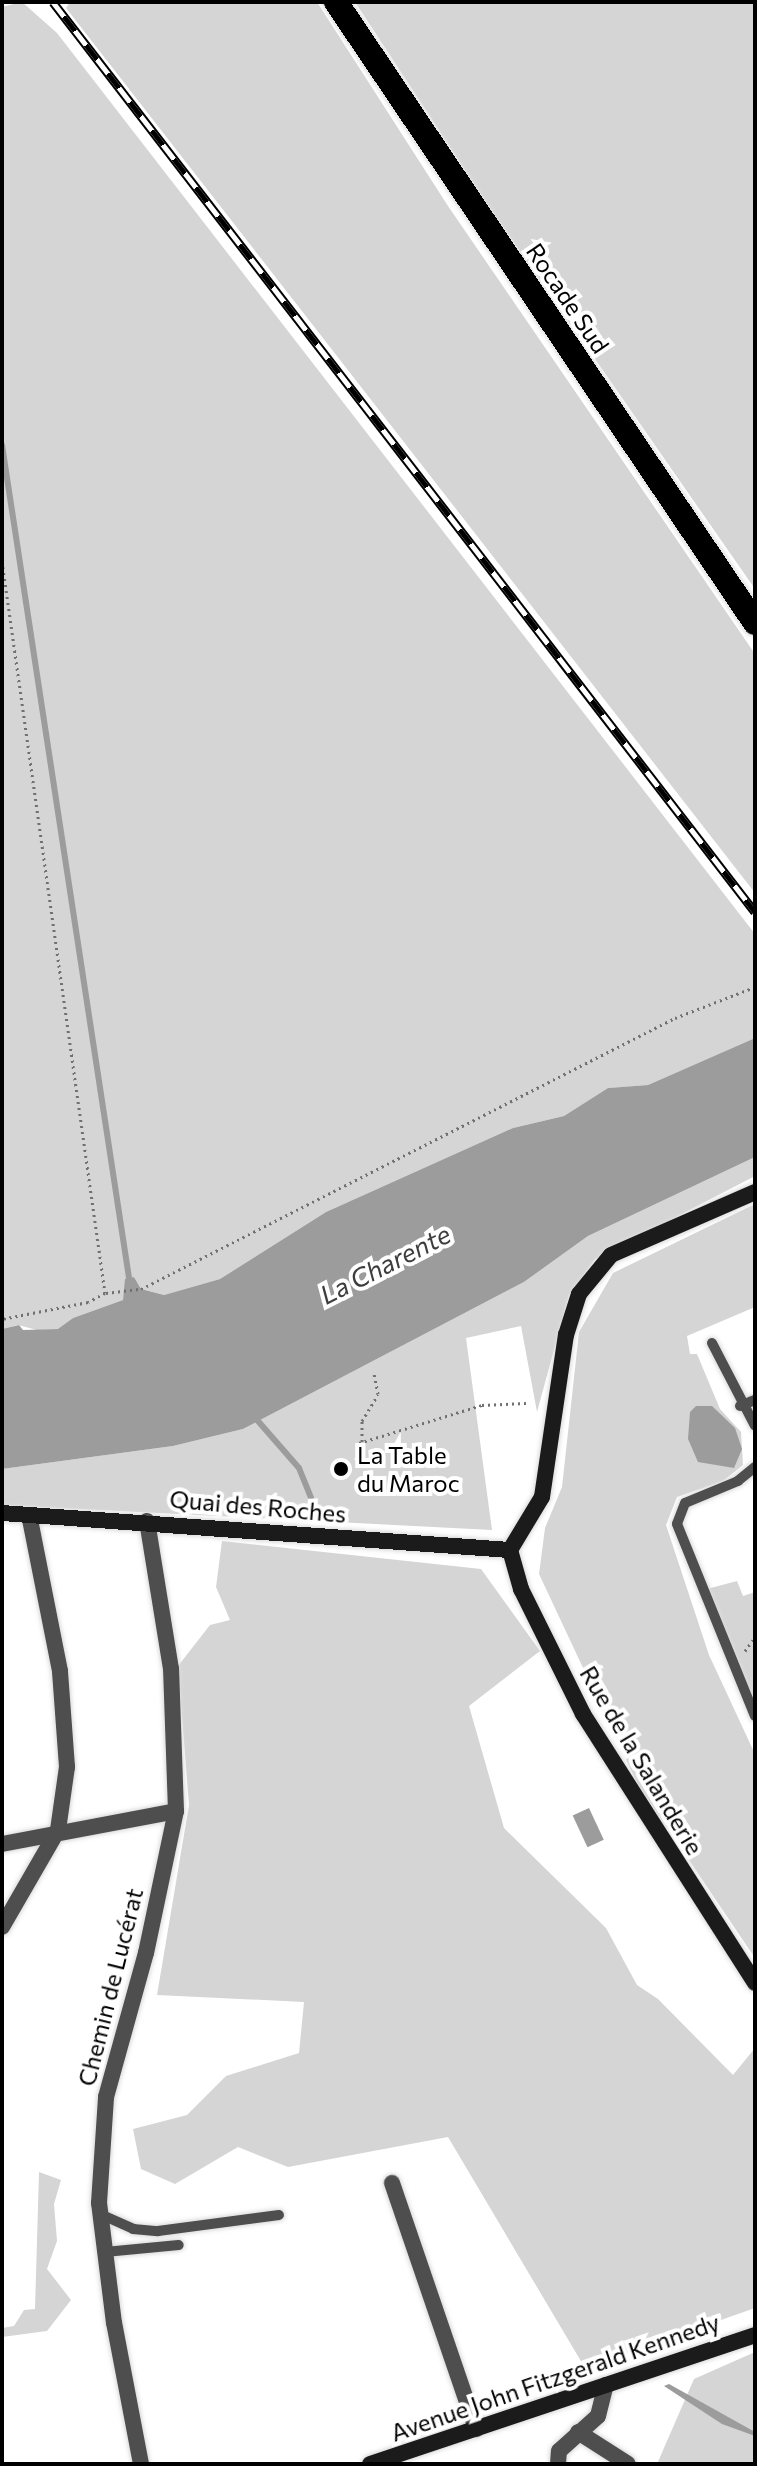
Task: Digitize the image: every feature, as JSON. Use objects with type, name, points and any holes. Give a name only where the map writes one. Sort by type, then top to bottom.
[{"type":"highway","name":"Rocade Sud","points":[[336,2],[755,623]]},
{"type":"street","points":[[510,1550],[542,1497],[566,1335],[579,1294],[611,1255],[755,1192]]},
{"type":"street","name":"Quai des Roches","points":[[2,1513],[147,1521],[510,1550]]},
{"type":"street","points":[[2,1927],[58,1830],[67,1767],[60,1671],[29,1515]]},
{"type":"street","name":"Chemin de Lucérat","points":[[141,2464],[100,2214],[106,2097],[146,1953],[176,1811],[171,1669],[147,1521]]},
{"type":"street","name":"Rue de la Salanderie","points":[[510,1550],[521,1589],[583,1714],[755,1983]]},
{"type":"street","points":[[2,1844],[58,1830],[176,1811]]},
{"type":"street","points":[[392,2183],[476,2429]]},
{"type":"street","name":"Avenue John Fitzgerald Kennedy","points":[[370,2464],[755,2335]]},
{"type":"street","points":[[558,2464],[559,2451],[598,2416],[606,2385]]},
{"type":"street","points":[[578,2432],[628,2464]]},
{"type":"lane","points":[[712,1343],[740,1406],[755,1426]]},
{"type":"lane","points":[[740,1406],[755,1400]]},
{"type":"lane","points":[[755,1467],[738,1481],[685,1503],[677,1524],[755,1716]]},
{"type":"lane","points":[[100,2214],[133,2229],[158,2231],[279,2215]]},
{"type":"lane","points":[[105,2252],[179,2245]]},
{"type":"path","points":[[2,561],[105,1293]]},
{"type":"path","points":[[2,1319],[88,1302],[105,1293],[141,1289],[675,1018],[755,987]]},
{"type":"path","points":[[374,1374],[378,1394],[362,1421],[360,1442],[482,1405],[526,1403]]},
{"type":"shaded area","points":[[22,2],[57,33],[755,934],[755,1038],[648,1085],[608,1088],[564,1116],[513,1128],[326,1212],[220,1279],[164,1295],[141,1289],[134,1277],[126,1279],[123,1300],[73,1318],[59,1329],[37,1330],[18,1325],[2,1329],[2,7]]},
{"type":"shaded area","points":[[70,2],[317,2],[448,206],[755,654],[755,893],[66,8]]},
{"type":"shaded area","points":[[355,2],[755,2],[755,589],[490,208]]},
{"type":"shaded area","points":[[755,1157],[755,1176],[595,1259],[569,1295],[537,1412],[521,1326],[466,1338],[492,1530],[2,1505],[2,1469],[173,1446],[243,1429],[524,1282],[588,1236]]},
{"type":"shaded area","points":[[755,1204],[755,1307],[687,1336],[690,1354],[697,1354],[720,1409],[741,1432],[743,1465],[723,1481],[677,1497],[666,1525],[709,1655],[755,1754],[755,1958],[637,1783],[539,1574],[545,1528],[562,1487],[579,1332],[613,1273]]},
{"type":"shaded area","points":[[222,1541],[481,1569],[540,1651],[469,1706],[504,1828],[606,1928],[637,1985],[658,1999],[733,2075],[755,2048],[755,2308],[585,2368],[448,2137],[288,2167],[238,2147],[175,2184],[141,2169],[133,2129],[187,2115],[226,2076],[299,2053],[304,2002],[157,1995],[189,1805],[178,1666],[210,1625],[230,1620],[216,1587]]},
{"type":"shaded area","points":[[737,1581],[743,1596],[755,1592],[755,1704],[707,1589]]},
{"type":"shaded area","points":[[39,2172],[61,2180],[54,2204],[57,2241],[47,2269],[71,2300],[47,2331],[2,2337],[2,2328],[14,2326],[24,2310],[35,2309]]},
{"type":"shaded area","points":[[755,2352],[755,2464],[657,2464],[694,2379]]},
{"type":"water","name":"La Charente","points":[[755,1038],[755,1157],[588,1236],[524,1282],[243,1429],[173,1446],[2,1469],[2,1329],[19,1325],[23,1330],[58,1329],[73,1318],[123,1300],[125,1279],[134,1277],[141,1289],[164,1295],[220,1279],[326,1212],[513,1128],[564,1116],[608,1088],[648,1085]]},
{"type":"water","points":[[696,1406],[712,1406],[735,1428],[742,1449],[734,1468],[698,1462],[688,1439],[690,1412]]},
{"type":"water","points":[[589,1808],[604,1840],[587,1847],[573,1816]]},
{"type":"water","points":[[669,2384],[755,2432],[755,2436],[722,2424],[664,2386]]},
{"type":"waterway","points":[[2,445],[130,1284]]},
{"type":"waterway","points":[[258,1421],[299,1468],[311,1498]]},
{"type":"railway","points":[[53,2],[755,912]]},
{"type":"place","name":"La Table du Maroc","points":[[341,1469]]}]
